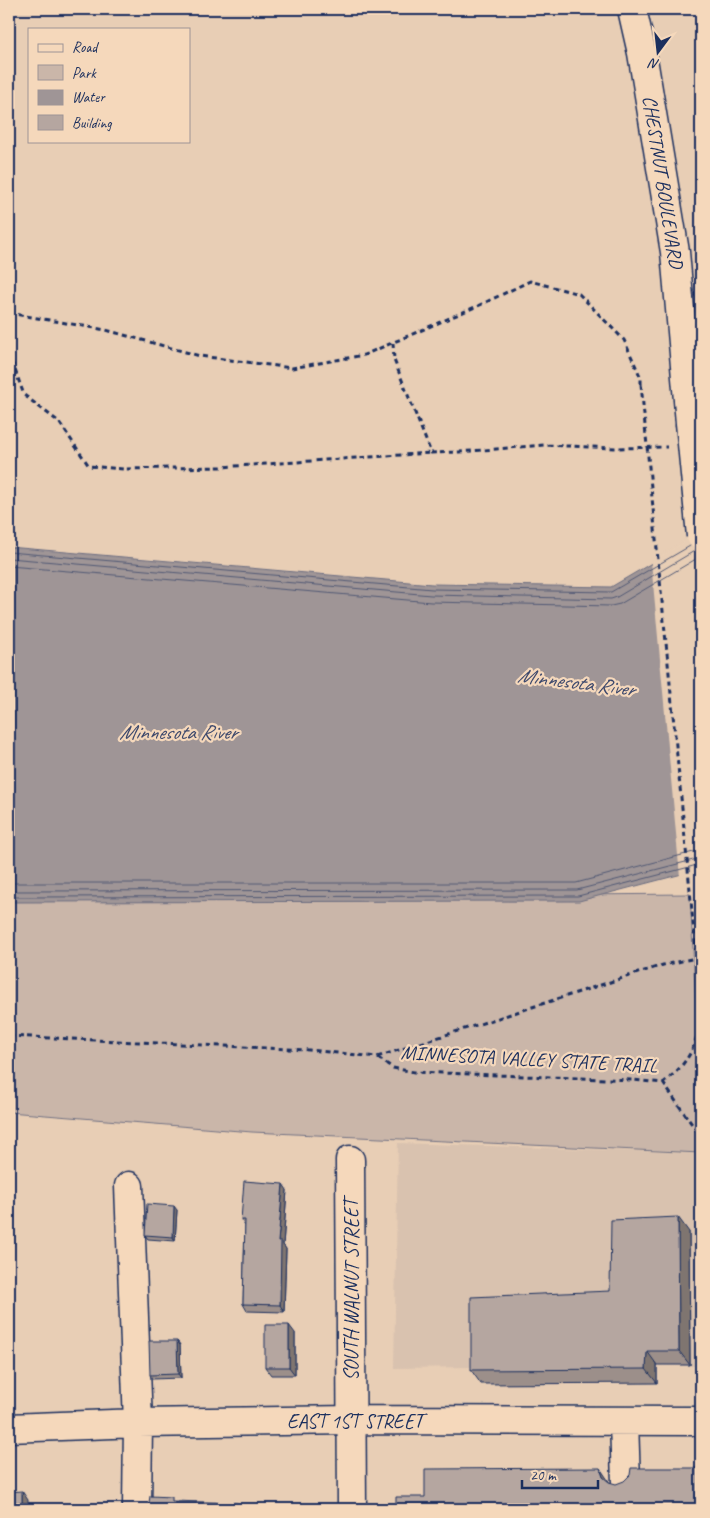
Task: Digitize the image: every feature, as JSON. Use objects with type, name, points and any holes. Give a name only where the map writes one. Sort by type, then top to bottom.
[{"type":"street","name":"CHESTNUT BOULEVARD","points":[[632,9],[642,53],[675,252],[701,536]]},
{"type":"street","name":"SOUTH WALNUT STREET","points":[[350,1160],[352,1509]]},
{"type":"street","points":[[129,1186],[138,1423],[137,1509]]},
{"type":"street","name":"EAST 1ST STREET","points":[[9,1428],[138,1423],[352,1420],[701,1421]]},
{"type":"street","points":[[624,1421],[626,1483]]},
{"type":"path","name":"MINNESOTA VALLEY STATE TRAIL","points":[[9,313],[106,330],[200,356],[292,368],[364,355],[530,281],[578,294],[624,340],[641,378],[701,1004],[694,1047],[686,1061],[675,1074],[663,1083],[633,1080],[414,1072],[394,1068],[377,1057]]},
{"type":"path","points":[[393,343],[394,360],[431,453]]},
{"type":"path","points":[[9,353],[24,394],[59,422],[88,466],[123,469],[221,467],[544,445],[615,448],[672,447]]},
{"type":"path","points":[[9,1036],[309,1050],[377,1057],[663,965],[701,957]]},
{"type":"path","points":[[663,1083],[701,1137]]},
{"type":"shaded area","points":[[398,1143],[701,1153],[701,1366],[394,1368]]},
{"type":"green space","points":[[690,894],[701,1102],[701,1153],[252,1132],[9,1112],[9,900]]},
{"type":"water","name":"Minnesota River","points":[[701,534],[701,869],[579,901],[9,902],[9,547],[432,584],[611,587]]},
{"type":"pier","points":[[701,531],[701,871],[680,877],[651,561]]},
{"type":"building","points":[[244,1181],[283,1184],[278,1242],[281,1242],[280,1305],[243,1304],[245,1220],[241,1220]]},
{"type":"building","points":[[147,1204],[174,1206],[173,1237],[145,1235]]},
{"type":"building","points":[[678,1217],[679,1351],[647,1351],[646,1369],[471,1370],[471,1297],[610,1291],[611,1220]]},
{"type":"building","points":[[265,1325],[289,1325],[289,1367],[265,1367]]},
{"type":"building","points":[[149,1341],[177,1341],[178,1374],[150,1375]]},
{"type":"building","points":[[600,1468],[603,1477],[609,1482],[616,1484],[624,1481],[630,1475],[631,1468],[701,1468],[701,1509],[396,1509],[396,1497],[425,1497],[425,1469]]},
{"type":"building","points":[[22,1491],[22,1505],[44,1504],[44,1509],[9,1509],[9,1492]]},
{"type":"building","points":[[150,1496],[172,1497],[172,1501],[237,1503],[237,1509],[148,1509]]}]
